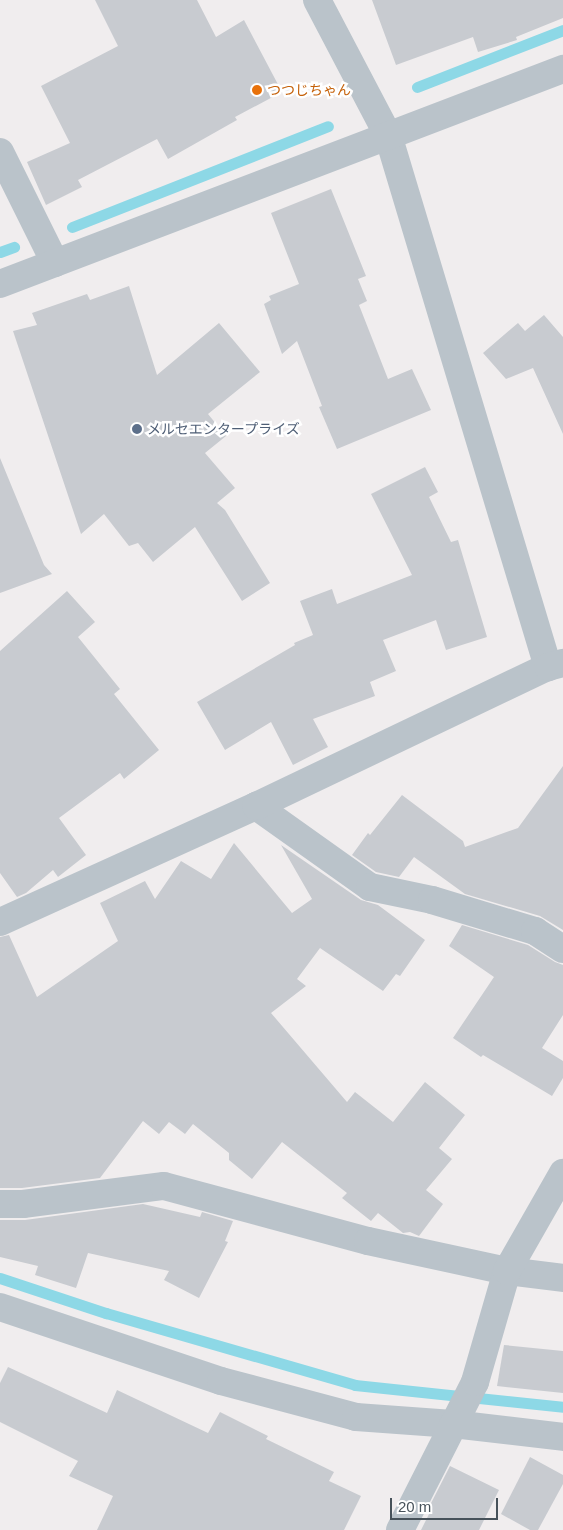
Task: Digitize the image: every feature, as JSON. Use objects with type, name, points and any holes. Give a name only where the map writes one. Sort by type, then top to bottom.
[{"type":"street","points":[[0,922],[256,806],[556,665],[388,135],[317,0]]},
{"type":"street","points":[[0,284],[563,69]]},
{"type":"street","points":[[0,152],[55,263]]},
{"type":"street","points":[[256,806],[370,888],[432,900],[535,931],[563,949]]},
{"type":"street","points":[[400,1530],[475,1382],[507,1271],[563,1174]]},
{"type":"street","points":[[0,1204],[23,1204],[164,1186],[368,1240],[507,1271],[563,1278]]},
{"type":"street","points":[[0,1307],[221,1381],[356,1417],[457,1417],[563,1437]]},
{"type":"building","points":[[95,0],[197,0],[216,37],[244,20],[282,92],[235,117],[237,120],[168,159],[157,139],[78,180],[82,187],[46,205],[27,162],[70,143],[41,86],[118,46]]},
{"type":"building","points":[[372,0],[563,0],[563,18],[516,37],[517,40],[478,52],[473,37],[396,65]]},
{"type":"building","points":[[331,189],[366,276],[358,279],[367,301],[359,305],[388,379],[412,369],[431,410],[337,449],[319,407],[322,406],[297,341],[282,354],[264,304],[271,300],[269,296],[299,284],[271,213]]},
{"type":"building","points":[[129,286],[157,375],[219,323],[260,372],[208,414],[226,436],[205,453],[235,488],[217,503],[225,510],[270,583],[242,601],[195,527],[153,562],[138,543],[129,546],[104,514],[81,534],[13,331],[37,325],[32,313],[87,294],[90,300]]},
{"type":"building","points":[[544,315],[563,337],[563,434],[533,368],[506,379],[483,353],[518,323],[525,331]]},
{"type":"building","points":[[0,458],[44,565],[52,574],[0,593]]},
{"type":"building","points":[[425,467],[438,492],[429,497],[451,542],[458,540],[487,637],[446,650],[436,620],[383,640],[396,671],[370,682],[375,696],[313,719],[328,747],[293,765],[271,722],[225,750],[197,702],[295,645],[294,643],[313,635],[300,601],[332,589],[337,604],[412,575],[371,494]]},
{"type":"building","points":[[67,591],[95,622],[78,637],[120,689],[114,694],[159,750],[124,779],[120,773],[59,818],[86,855],[58,877],[53,870],[26,893],[17,897],[0,873],[0,651]]},
{"type":"building","points":[[563,766],[563,930],[540,916],[465,894],[414,857],[399,877],[376,872],[352,855],[368,833],[370,835],[402,795],[463,841],[465,847],[518,828]]},
{"type":"building","points":[[234,843],[292,913],[312,899],[281,845],[361,900],[378,905],[425,940],[400,976],[396,974],[383,991],[320,948],[297,979],[306,986],[271,1013],[347,1102],[355,1092],[393,1122],[425,1082],[465,1115],[439,1148],[452,1159],[426,1190],[443,1204],[419,1236],[410,1232],[403,1233],[378,1213],[371,1221],[342,1198],[347,1193],[282,1142],[252,1179],[229,1160],[229,1153],[193,1124],[185,1134],[169,1122],[159,1134],[143,1121],[100,1178],[22,1188],[0,1188],[0,937],[9,935],[37,997],[118,941],[100,903],[145,881],[155,899],[181,861],[211,879]]},
{"type":"building","points":[[462,925],[528,945],[563,965],[563,1015],[542,1048],[563,1061],[563,1078],[552,1096],[483,1055],[481,1057],[453,1038],[494,977],[449,946]]},
{"type":"building","points":[[143,1204],[200,1217],[202,1212],[233,1221],[225,1241],[228,1242],[199,1298],[164,1280],[169,1271],[88,1253],[76,1288],[35,1275],[38,1266],[0,1257],[0,1220],[25,1220]]},
{"type":"building","points":[[504,1345],[563,1351],[563,1393],[497,1386]]},
{"type":"building","points":[[8,1367],[107,1413],[117,1390],[208,1433],[220,1412],[268,1436],[266,1439],[334,1472],[329,1481],[361,1496],[344,1530],[97,1530],[113,1496],[69,1476],[78,1461],[0,1422],[0,1383]]},
{"type":"building","points":[[530,1457],[563,1475],[563,1484],[538,1530],[530,1530],[501,1514]]},
{"type":"building","points":[[450,1466],[499,1490],[479,1530],[421,1530],[429,1514],[426,1513]]},
{"type":"waterway","points":[[417,87],[563,30]]},
{"type":"waterway","points":[[72,227],[328,126]]},
{"type":"waterway","points":[[0,252],[14,247]]},
{"type":"waterway","points":[[0,1278],[106,1313],[355,1385],[563,1407]]},
{"type":"place","name":"つつじちゃん","points":[[257,90]]},
{"type":"place","name":"メルセエンタープライズ","points":[[137,429]]}]
